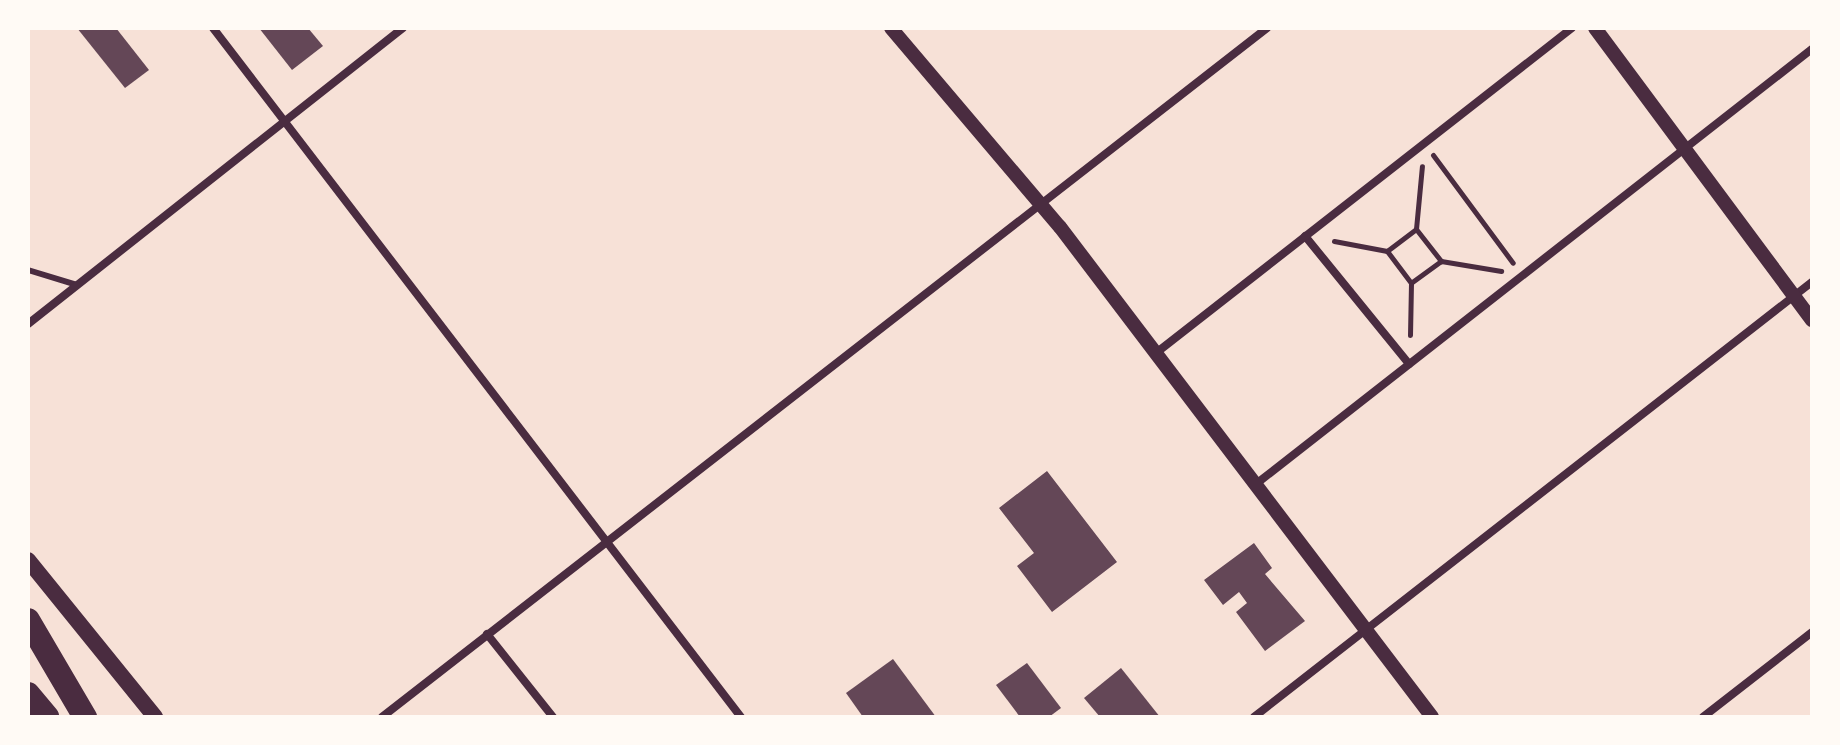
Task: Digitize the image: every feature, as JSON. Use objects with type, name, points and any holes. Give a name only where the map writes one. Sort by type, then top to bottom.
[{"type":"highway","points":[[28,620],[85,717]]},
{"type":"highway","points":[[28,694],[47,717]]},
{"type":"main road","points":[[28,560],[155,717]]},
{"type":"street","points":[[213,28],[741,717]]},
{"type":"street","points":[[28,324],[403,28]]},
{"type":"street","points":[[891,28],[1156,353],[1432,717]]},
{"type":"street","points":[[382,717],[1267,28]]},
{"type":"street","points":[[1156,353],[1572,28]]},
{"type":"street","points":[[1595,28],[1812,320]]},
{"type":"street","points":[[1256,484],[1812,49]]},
{"type":"street","points":[[1305,236],[1409,364]]},
{"type":"street","points":[[1254,717],[1812,282]]},
{"type":"street","points":[[1703,717],[1812,632]]},
{"type":"street","points":[[487,634],[553,717]]},
{"type":"lane","points":[[28,270],[77,285]]},
{"type":"path","points":[[1424,143],[1416,229],[1441,261],[1523,275]]},
{"type":"path","points":[[1424,143],[1523,275]]},
{"type":"path","points":[[1387,251],[1416,229]]},
{"type":"path","points":[[1305,236],[1387,251],[1411,283],[1409,364]]},
{"type":"path","points":[[1411,283],[1441,261]]},
{"type":"building","points":[[77,28],[116,28],[149,70],[125,88]]},
{"type":"building","points":[[259,28],[308,28],[323,46],[292,70]]},
{"type":"building","points":[[1047,471],[1117,562],[1052,612],[1017,566],[1034,553],[999,508]]},
{"type":"building","points":[[1254,543],[1272,568],[1265,574],[1305,621],[1265,651],[1236,612],[1247,603],[1239,592],[1223,605],[1204,580]]},
{"type":"building","points":[[893,659],[936,717],[863,717],[846,693]]},
{"type":"building","points":[[1027,663],[1061,708],[1049,717],[1020,717],[996,685]]},
{"type":"building","points":[[1121,668],[1160,717],[1100,717],[1084,698]]}]
